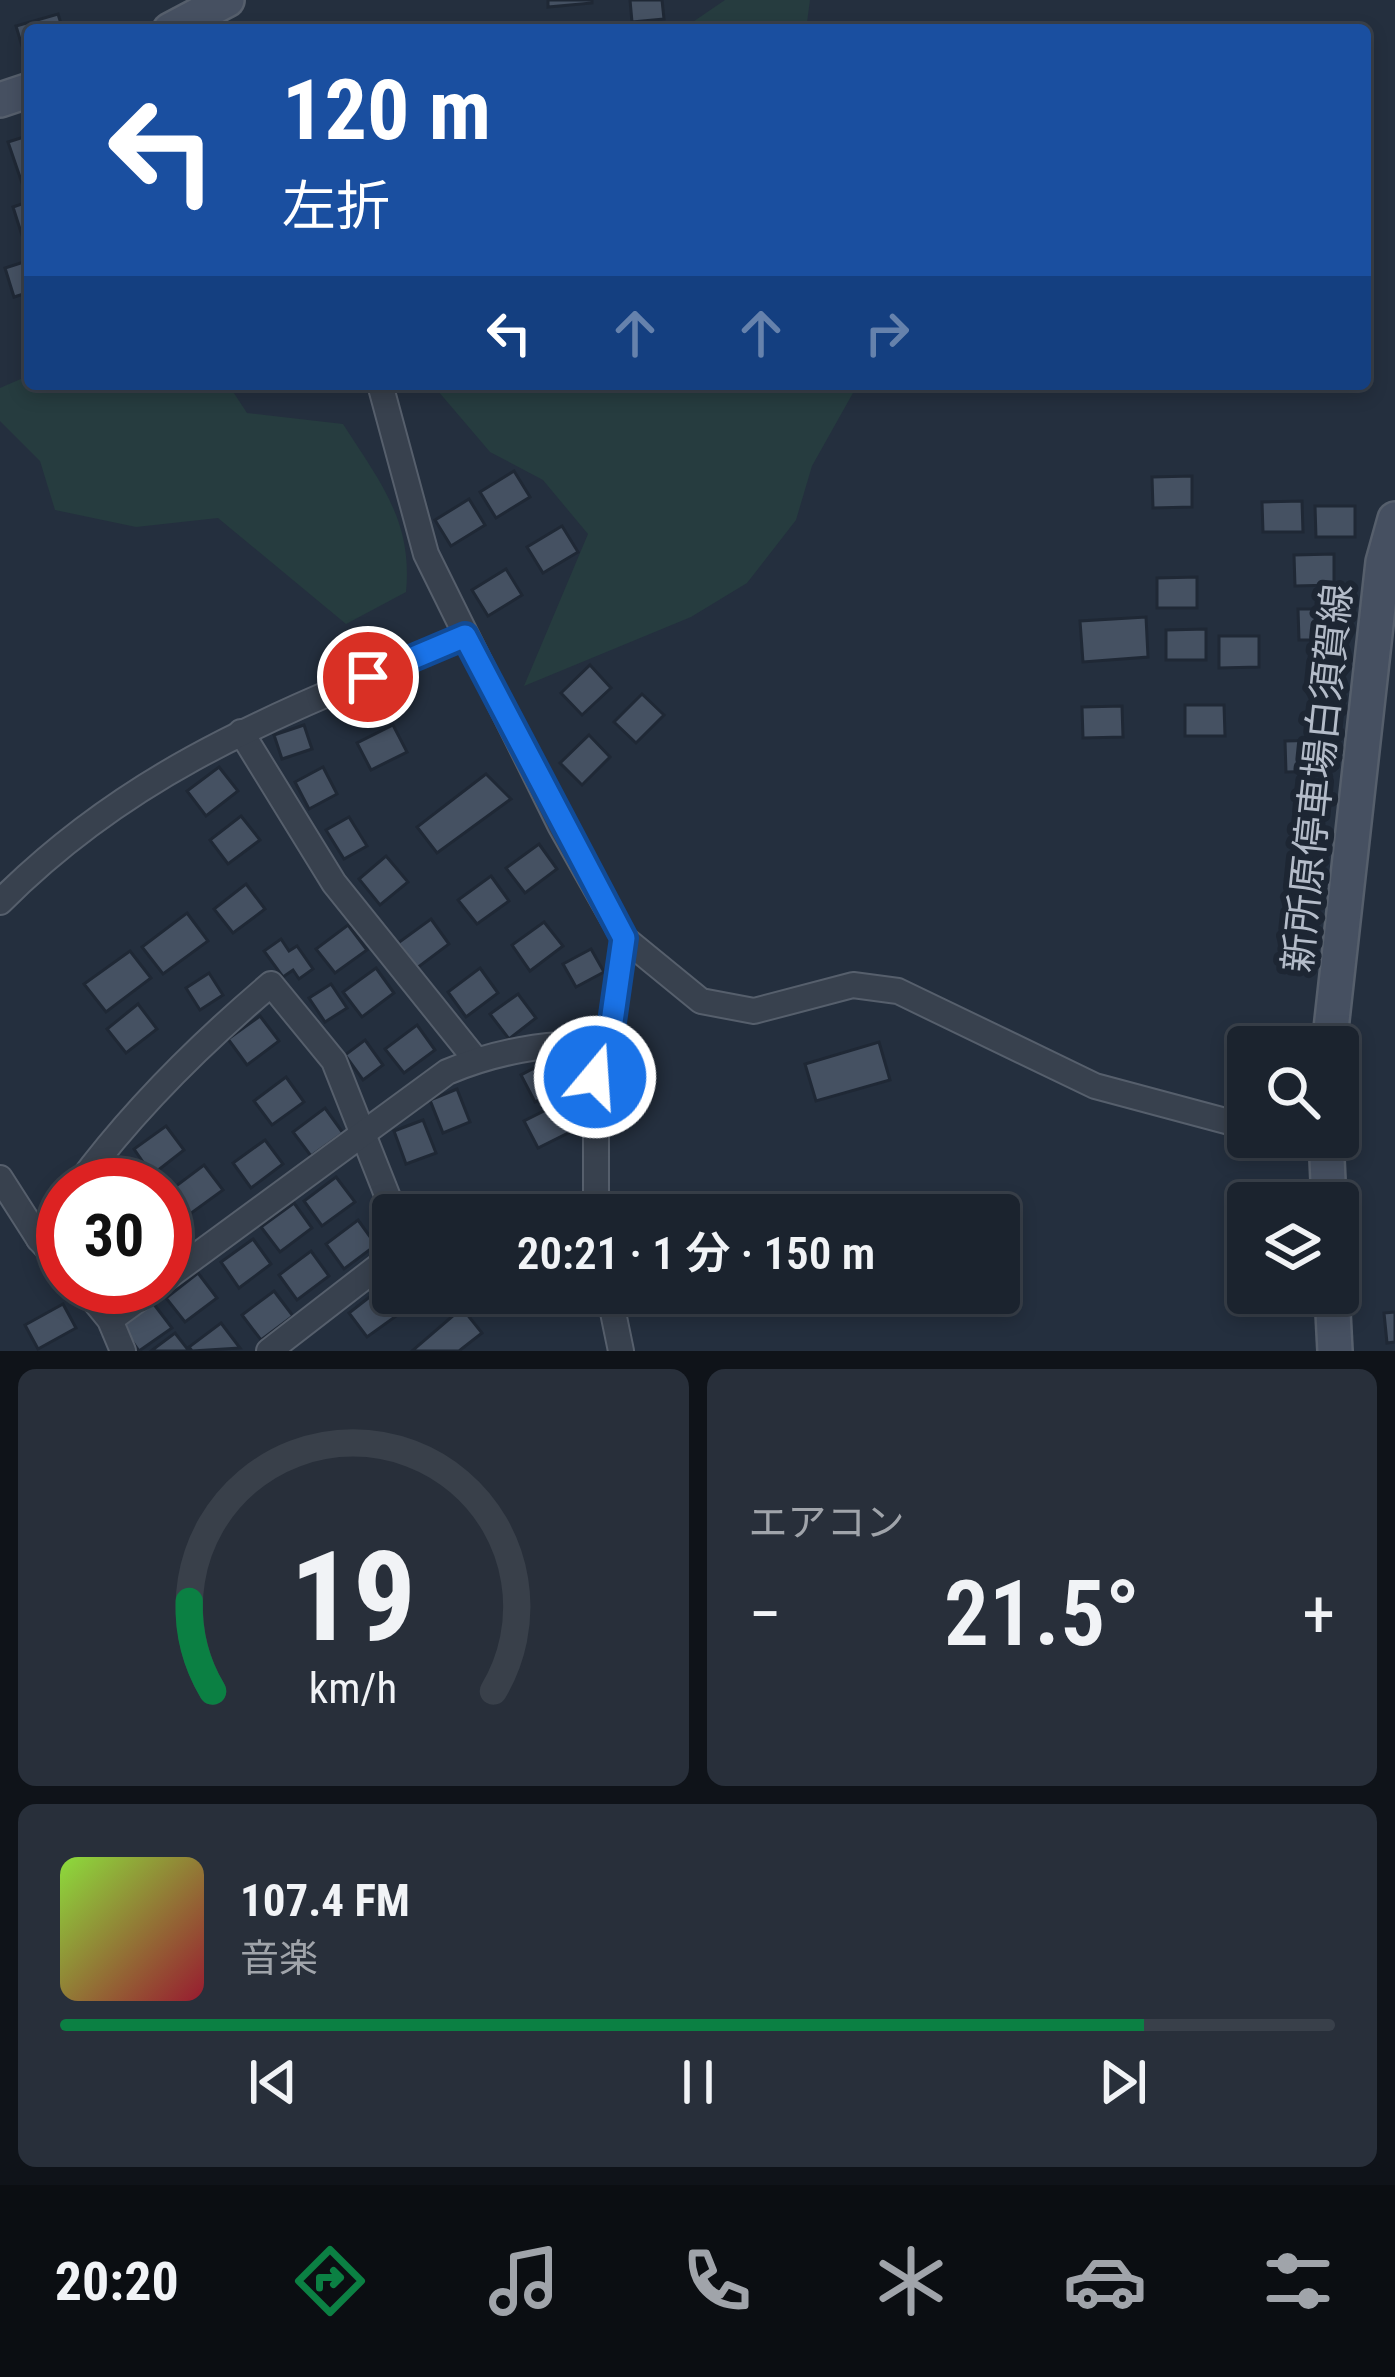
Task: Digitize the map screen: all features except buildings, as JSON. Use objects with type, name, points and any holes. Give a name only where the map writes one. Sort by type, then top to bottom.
[{"type":"main road","points":[[184,24],[216,10]]},
{"type":"main road","name":"新所原停車場白須賀線","points":[[1331,1026],[1383,562],[1395,519]]},
{"type":"main road","points":[[1334,1314],[1335,1351]]},
{"type":"street","points":[[382,390],[426,554],[624,938],[701,1001],[754,1011],[853,985],[898,991],[1095,1086],[1227,1121]]},
{"type":"street","points":[[0,902],[70,836],[181,760],[465,636]]},
{"type":"street","points":[[241,732],[334,884],[476,1060]]},
{"type":"street","points":[[596,1194],[596,1046],[611,1029],[624,938]]},
{"type":"street","points":[[98,1158],[196,1048],[271,984],[334,1061],[388,1194]]},
{"type":"street","points":[[192,1259],[447,1072],[476,1060],[573,1044],[596,1046]]},
{"type":"street","points":[[0,1178],[36,1234]]},
{"type":"street","points":[[268,1351],[372,1271]]},
{"type":"street","points":[[105,1314],[123,1351]]},
{"type":"street","points":[[110,1320],[118,1314]]},
{"type":"street","points":[[613,1314],[621,1351]]},
{"type":"green space","points":[[725,0],[810,0],[807,24],[690,24]]},
{"type":"green space","points":[[24,378],[24,390],[232,390],[247,413],[343,424],[399,523],[406,592],[346,624],[218,518],[136,527],[55,510],[40,461],[0,421],[0,388]]},
{"type":"green space","points":[[437,390],[855,390],[812,466],[796,520],[747,583],[691,617],[524,686],[588,534],[543,480],[490,452]]},
{"type":"route","points":[[368,677],[465,636],[560,825],[624,938],[611,1029],[596,1046],[595,1077]]}]
